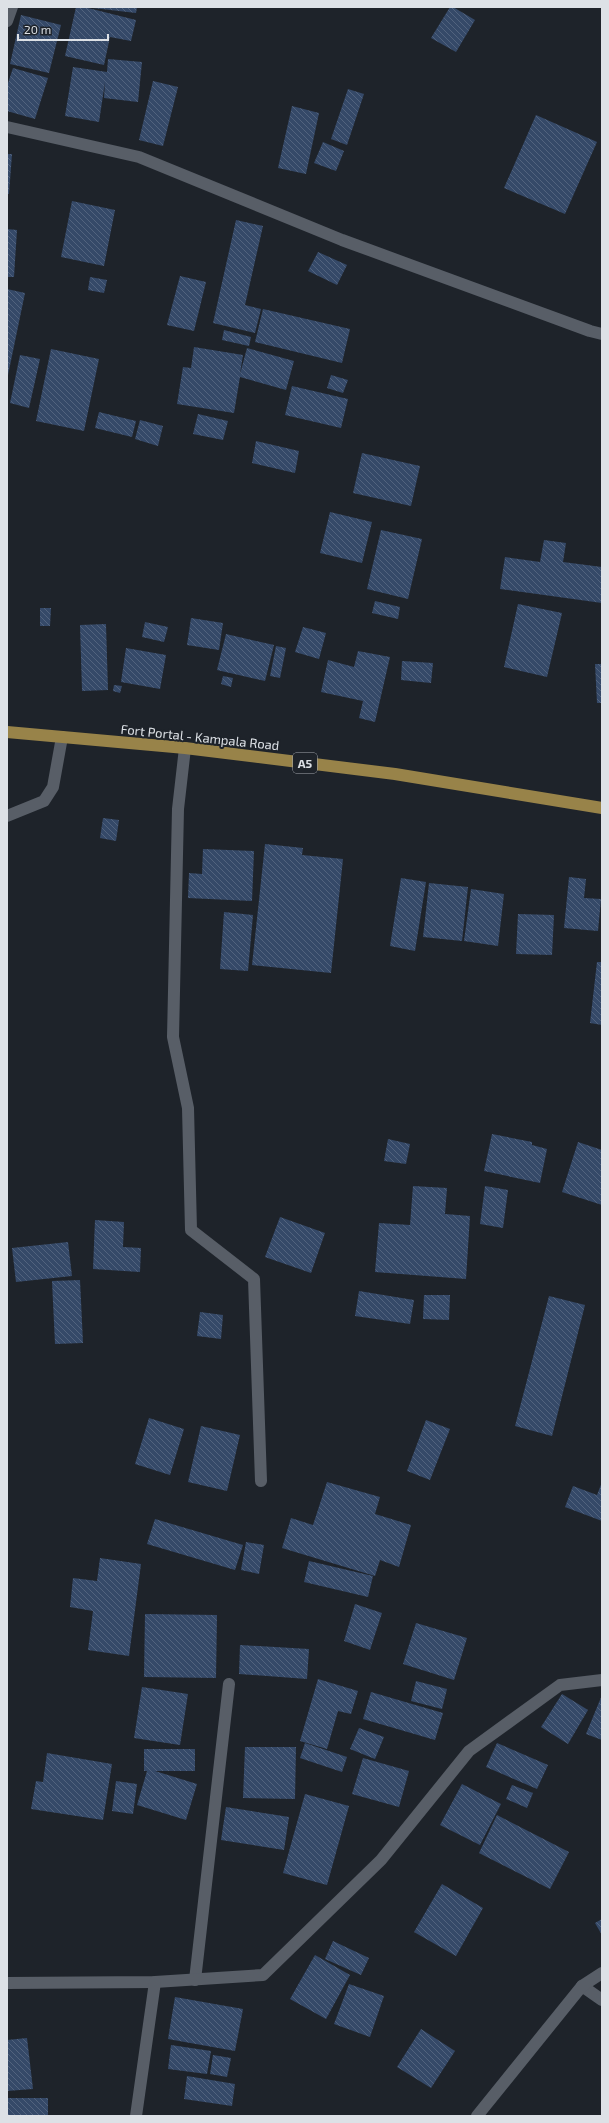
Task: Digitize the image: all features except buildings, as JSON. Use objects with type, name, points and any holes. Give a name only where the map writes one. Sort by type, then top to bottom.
[{"type":"main road","name":"Fort Portal - Kampala Road","points":[[7,732],[185,748],[395,774],[602,808]]},
{"type":"street","points":[[7,21],[12,7]]},
{"type":"street","points":[[7,127],[139,157],[342,240],[590,331],[602,334]]},
{"type":"street","points":[[7,816],[44,801],[53,786],[62,737]]},
{"type":"street","points":[[185,748],[178,809],[173,1037],[188,1108],[191,1230],[254,1279],[261,1481]]},
{"type":"street","points":[[7,1983],[154,1982],[263,1976],[381,1860],[468,1751],[560,1685],[602,1680]]},
{"type":"street","points":[[195,1980],[229,1684]]},
{"type":"street","points":[[477,2116],[582,1986],[602,1973]]},
{"type":"street","points":[[136,2116],[154,1982]]},
{"type":"street","points":[[582,1986],[602,2000]]}]
